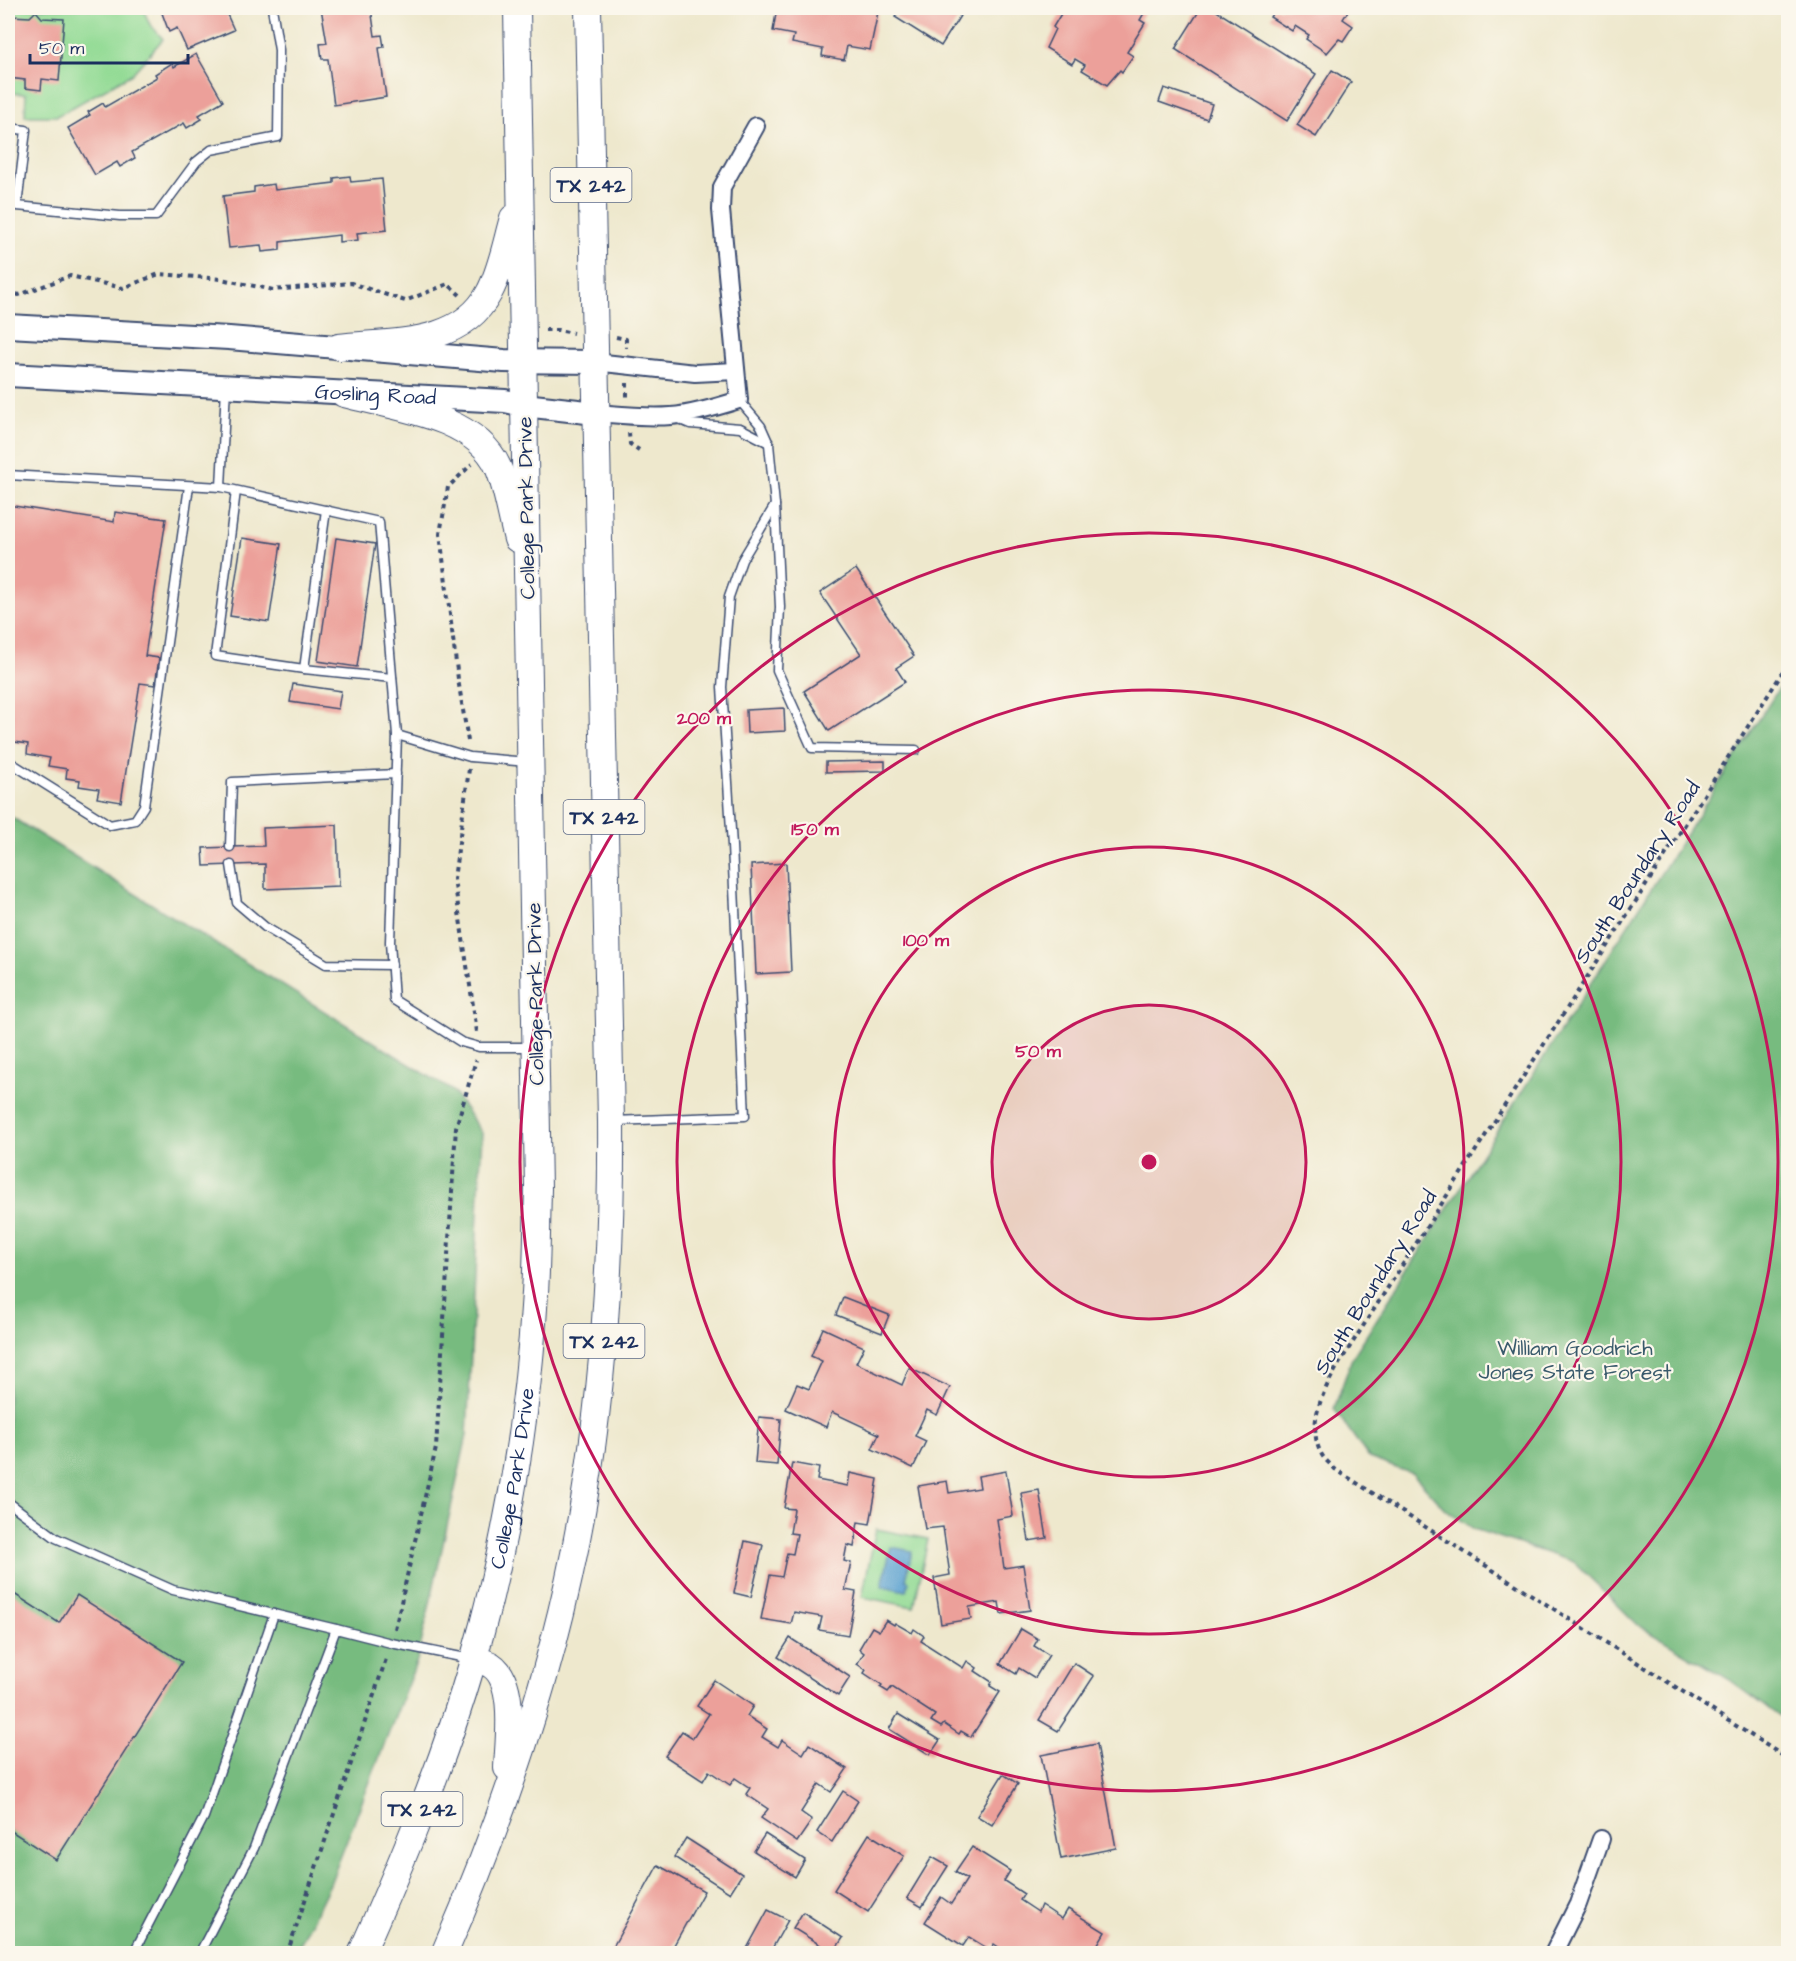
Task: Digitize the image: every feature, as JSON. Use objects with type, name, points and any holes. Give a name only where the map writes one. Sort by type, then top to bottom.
[{"type":"main road","name":"College Park Drive","points":[[361,1953],[406,1851],[442,1757],[473,1660],[497,1561],[512,1485],[526,1391],[535,1294],[538,1189],[517,8]]},
{"type":"main road","name":"TX 242","points":[[444,1953],[505,1798],[549,1659],[584,1501],[605,1333],[611,1196],[611,1122],[588,8]]},
{"type":"main road","points":[[339,347],[429,338],[456,327],[477,311],[490,292],[520,195]]},
{"type":"main road","name":"Gosling Road","points":[[8,326],[229,338],[523,361],[595,362]]},
{"type":"main road","name":"Gosling Road","points":[[8,375],[493,400],[596,413]]},
{"type":"main road","points":[[344,394],[437,418],[467,432],[487,449],[498,468],[528,581]]},
{"type":"main road","points":[[473,1660],[490,1664],[500,1673],[505,1686],[509,1708],[509,1731],[505,1798]]},
{"type":"street","points":[[739,400],[720,210],[722,188],[756,126]]},
{"type":"street","name":"Gosling Road","points":[[595,362],[695,373],[736,371]]},
{"type":"street","name":"Gosling Road","points":[[596,413],[671,416],[709,409],[739,400]]},
{"type":"street","points":[[1553,1953],[1578,1904],[1601,1839]]},
{"type":"lane","points":[[8,128],[26,130],[17,206],[120,216],[156,216],[196,162],[212,150],[278,137],[279,50],[272,8]]},
{"type":"lane","points":[[221,487],[226,387]]},
{"type":"lane","points":[[739,400],[760,426],[769,444],[775,505],[780,607],[777,670],[812,748],[915,750]]},
{"type":"lane","points":[[671,416],[690,424],[740,428],[769,444]]},
{"type":"lane","points":[[8,476],[221,487],[379,522],[397,735],[390,942],[394,1000],[461,1042],[479,1047],[536,1047]]},
{"type":"lane","points":[[8,761],[110,825],[135,820],[144,806],[189,486]]},
{"type":"lane","points":[[236,491],[215,656],[304,669],[392,678]]},
{"type":"lane","points":[[611,1122],[745,1116],[722,687],[729,597],[742,561],[775,505]]},
{"type":"lane","points":[[304,669],[326,510]]},
{"type":"lane","points":[[397,735],[470,757],[531,762]]},
{"type":"lane","points":[[230,847],[232,782],[396,774]]},
{"type":"lane","points":[[231,865],[237,903],[265,927],[326,964],[392,965]]},
{"type":"lane","points":[[8,1502],[56,1538],[173,1590],[391,1643],[473,1660]]},
{"type":"lane","points":[[133,1953],[204,1817],[274,1614]]},
{"type":"lane","points":[[199,1953],[254,1848],[336,1629]]},
{"type":"path","name":"South Boundary Road","points":[[1788,664],[1342,1359],[1321,1399],[1316,1422],[1316,1440],[1322,1456],[1335,1469],[1788,1759]]},
{"type":"green space","points":[[8,8],[143,8],[149,23],[163,39],[132,74],[57,116],[25,116],[26,94],[8,93]]},
{"type":"green space","name":"William Goodrich Jones State Forest","points":[[1788,674],[1788,1723],[1730,1680],[1638,1625],[1574,1562],[1474,1529],[1444,1508],[1413,1474],[1369,1458],[1334,1409],[1352,1358]]},
{"type":"green space","points":[[8,815],[453,1091],[482,1133],[467,1435],[418,1658],[330,1884],[296,1953],[8,1953]]},
{"type":"green space","points":[[876,1529],[928,1539],[914,1607],[862,1597]]},
{"type":"water","points":[[891,1547],[912,1551],[906,1580],[909,1581],[907,1591],[882,1586]]},
{"type":"building","points":[[8,8],[11,8],[11,16],[30,17],[36,11],[42,18],[64,19],[59,81],[42,79],[41,90],[25,88],[25,80],[8,78]]},
{"type":"building","points":[[169,8],[224,8],[234,30],[187,50],[177,28],[169,32],[162,13]]},
{"type":"building","points":[[321,8],[371,8],[375,36],[382,35],[384,47],[379,48],[386,97],[334,105],[328,59],[322,59],[320,44],[327,43]]},
{"type":"building","points":[[777,8],[870,8],[869,10],[878,12],[870,50],[847,46],[844,60],[822,56],[823,49],[792,43],[794,35],[773,31]]},
{"type":"building","points":[[901,8],[965,8],[941,46],[895,17]]},
{"type":"building","points":[[1075,8],[1147,8],[1140,20],[1145,23],[1127,52],[1133,56],[1122,72],[1120,70],[1107,85],[1082,70],[1085,65],[1075,59],[1072,64],[1046,48],[1055,29],[1053,27],[1062,12],[1071,13]]},
{"type":"building","points":[[1201,8],[1212,8],[1316,74],[1287,121],[1175,49]]},
{"type":"building","points":[[1270,8],[1350,8],[1343,19],[1353,26],[1343,41],[1339,39],[1327,53],[1306,39],[1309,35],[1295,26],[1292,31],[1270,17],[1274,11]]},
{"type":"building","points":[[196,54],[223,101],[199,115],[202,119],[187,128],[184,123],[132,152],[135,158],[120,167],[117,162],[95,175],[68,128],[90,115],[88,112],[103,103],[105,107],[157,77],[155,74],[172,63],[174,67]]},
{"type":"building","points":[[1332,70],[1351,82],[1316,137],[1297,125]]},
{"type":"building","points":[[1164,88],[1212,104],[1207,119],[1159,102]]},
{"type":"building","points":[[350,176],[351,182],[382,179],[387,230],[357,233],[358,240],[339,242],[339,235],[280,242],[280,250],[262,252],[261,245],[229,248],[223,196],[254,192],[254,187],[274,184],[275,190],[334,183],[334,178]]},
{"type":"building","points":[[8,505],[114,522],[115,512],[166,519],[145,656],[159,658],[155,685],[140,683],[121,802],[97,798],[99,789],[79,786],[80,780],[66,778],[67,769],[48,766],[50,758],[27,754],[28,744],[8,741]]},
{"type":"building","points":[[242,538],[281,544],[269,622],[230,616]]},
{"type":"building","points":[[336,538],[375,544],[357,667],[318,661]]},
{"type":"building","points":[[856,569],[914,656],[896,668],[905,682],[829,731],[804,691],[861,654],[820,593]]},
{"type":"building","points":[[293,684],[341,691],[338,709],[290,702]]},
{"type":"building","points":[[784,708],[785,731],[747,733],[746,710]]},
{"type":"building","points":[[885,761],[885,771],[826,772],[826,762]]},
{"type":"building","points":[[337,825],[339,886],[265,889],[265,864],[204,866],[203,848],[264,846],[263,828]]},
{"type":"building","points":[[786,863],[791,972],[756,974],[751,865]]},
{"type":"building","points":[[843,1297],[889,1315],[882,1333],[836,1315]]},
{"type":"building","points":[[823,1328],[864,1347],[856,1363],[902,1385],[909,1368],[950,1387],[937,1415],[927,1410],[915,1436],[926,1441],[913,1468],[872,1449],[879,1434],[832,1412],[826,1427],[786,1409],[797,1384],[809,1389],[822,1361],[811,1356]]},
{"type":"building","points":[[759,1417],[781,1419],[777,1465],[755,1463]]},
{"type":"building","points":[[792,1463],[819,1468],[817,1480],[848,1486],[850,1473],[878,1479],[870,1524],[858,1522],[854,1547],[847,1545],[844,1561],[851,1563],[845,1590],[856,1592],[848,1635],[819,1630],[822,1617],[794,1612],[791,1624],[761,1619],[770,1575],[782,1577],[787,1553],[793,1554],[797,1534],[790,1533],[794,1509],[784,1508]]},
{"type":"building","points":[[1006,1471],[1013,1516],[997,1519],[1004,1568],[1023,1565],[1030,1610],[1001,1614],[999,1602],[969,1607],[971,1619],[941,1624],[934,1578],[950,1575],[943,1527],[925,1529],[918,1486],[947,1481],[949,1493],[980,1488],[978,1476]]},
{"type":"building","points":[[1039,1490],[1047,1538],[1029,1541],[1021,1493]]},
{"type":"building","points":[[745,1541],[763,1545],[751,1597],[734,1593]]},
{"type":"building","points":[[8,1590],[59,1623],[77,1595],[182,1662],[56,1860],[8,1829]]},
{"type":"building","points":[[886,1620],[912,1633],[914,1629],[924,1636],[921,1641],[963,1668],[967,1661],[977,1668],[975,1671],[992,1682],[990,1686],[1000,1692],[971,1737],[961,1731],[959,1734],[944,1724],[941,1727],[931,1721],[935,1715],[892,1687],[888,1692],[880,1687],[882,1685],[864,1673],[866,1670],[857,1664],[864,1653],[859,1649],[872,1627],[879,1631]]},
{"type":"building","points":[[1021,1629],[1038,1639],[1034,1646],[1049,1655],[1035,1678],[1019,1668],[1016,1674],[1000,1664]]},
{"type":"building","points":[[790,1638],[850,1677],[838,1696],[778,1657]]},
{"type":"building","points":[[1074,1663],[1094,1676],[1058,1731],[1039,1720]]},
{"type":"building","points":[[714,1680],[753,1706],[747,1716],[767,1729],[762,1737],[778,1747],[782,1740],[803,1754],[809,1744],[847,1769],[831,1792],[819,1784],[801,1812],[812,1820],[797,1842],[761,1818],[768,1809],[746,1794],[750,1788],[735,1778],[730,1785],[709,1771],[703,1781],[665,1756],[682,1731],[693,1738],[709,1714],[697,1706]]},
{"type":"building","points":[[898,1714],[940,1740],[930,1755],[889,1729]]},
{"type":"building","points":[[1097,1744],[1116,1848],[1061,1859],[1041,1755]]},
{"type":"building","points":[[1003,1774],[1018,1784],[992,1825],[977,1816]]},
{"type":"building","points":[[843,1791],[858,1801],[832,1842],[817,1832]]},
{"type":"building","points":[[765,1834],[805,1860],[795,1877],[754,1851]]},
{"type":"building","points":[[869,1834],[904,1856],[868,1912],[834,1890]]},
{"type":"building","points":[[686,1838],[742,1874],[730,1893],[674,1857]]},
{"type":"building","points":[[972,1847],[1010,1871],[1004,1881],[1024,1894],[1020,1900],[1038,1912],[1041,1905],[1062,1919],[1068,1909],[1105,1932],[1092,1954],[1080,1949],[1077,1954],[1009,1954],[994,1944],[990,1950],[969,1937],[963,1946],[925,1922],[941,1897],[951,1904],[967,1879],[955,1872]]},
{"type":"building","points":[[932,1857],[948,1866],[922,1907],[907,1898]]},
{"type":"building","points":[[658,1865],[704,1891],[669,1954],[609,1954]]},
{"type":"building","points":[[768,1910],[788,1920],[769,1954],[744,1954]]},
{"type":"building","points":[[803,1912],[843,1938],[833,1953],[793,1928]]},
{"type":"building","points":[[792,1948],[800,1953],[802,1948],[811,1954],[788,1954]]}]
